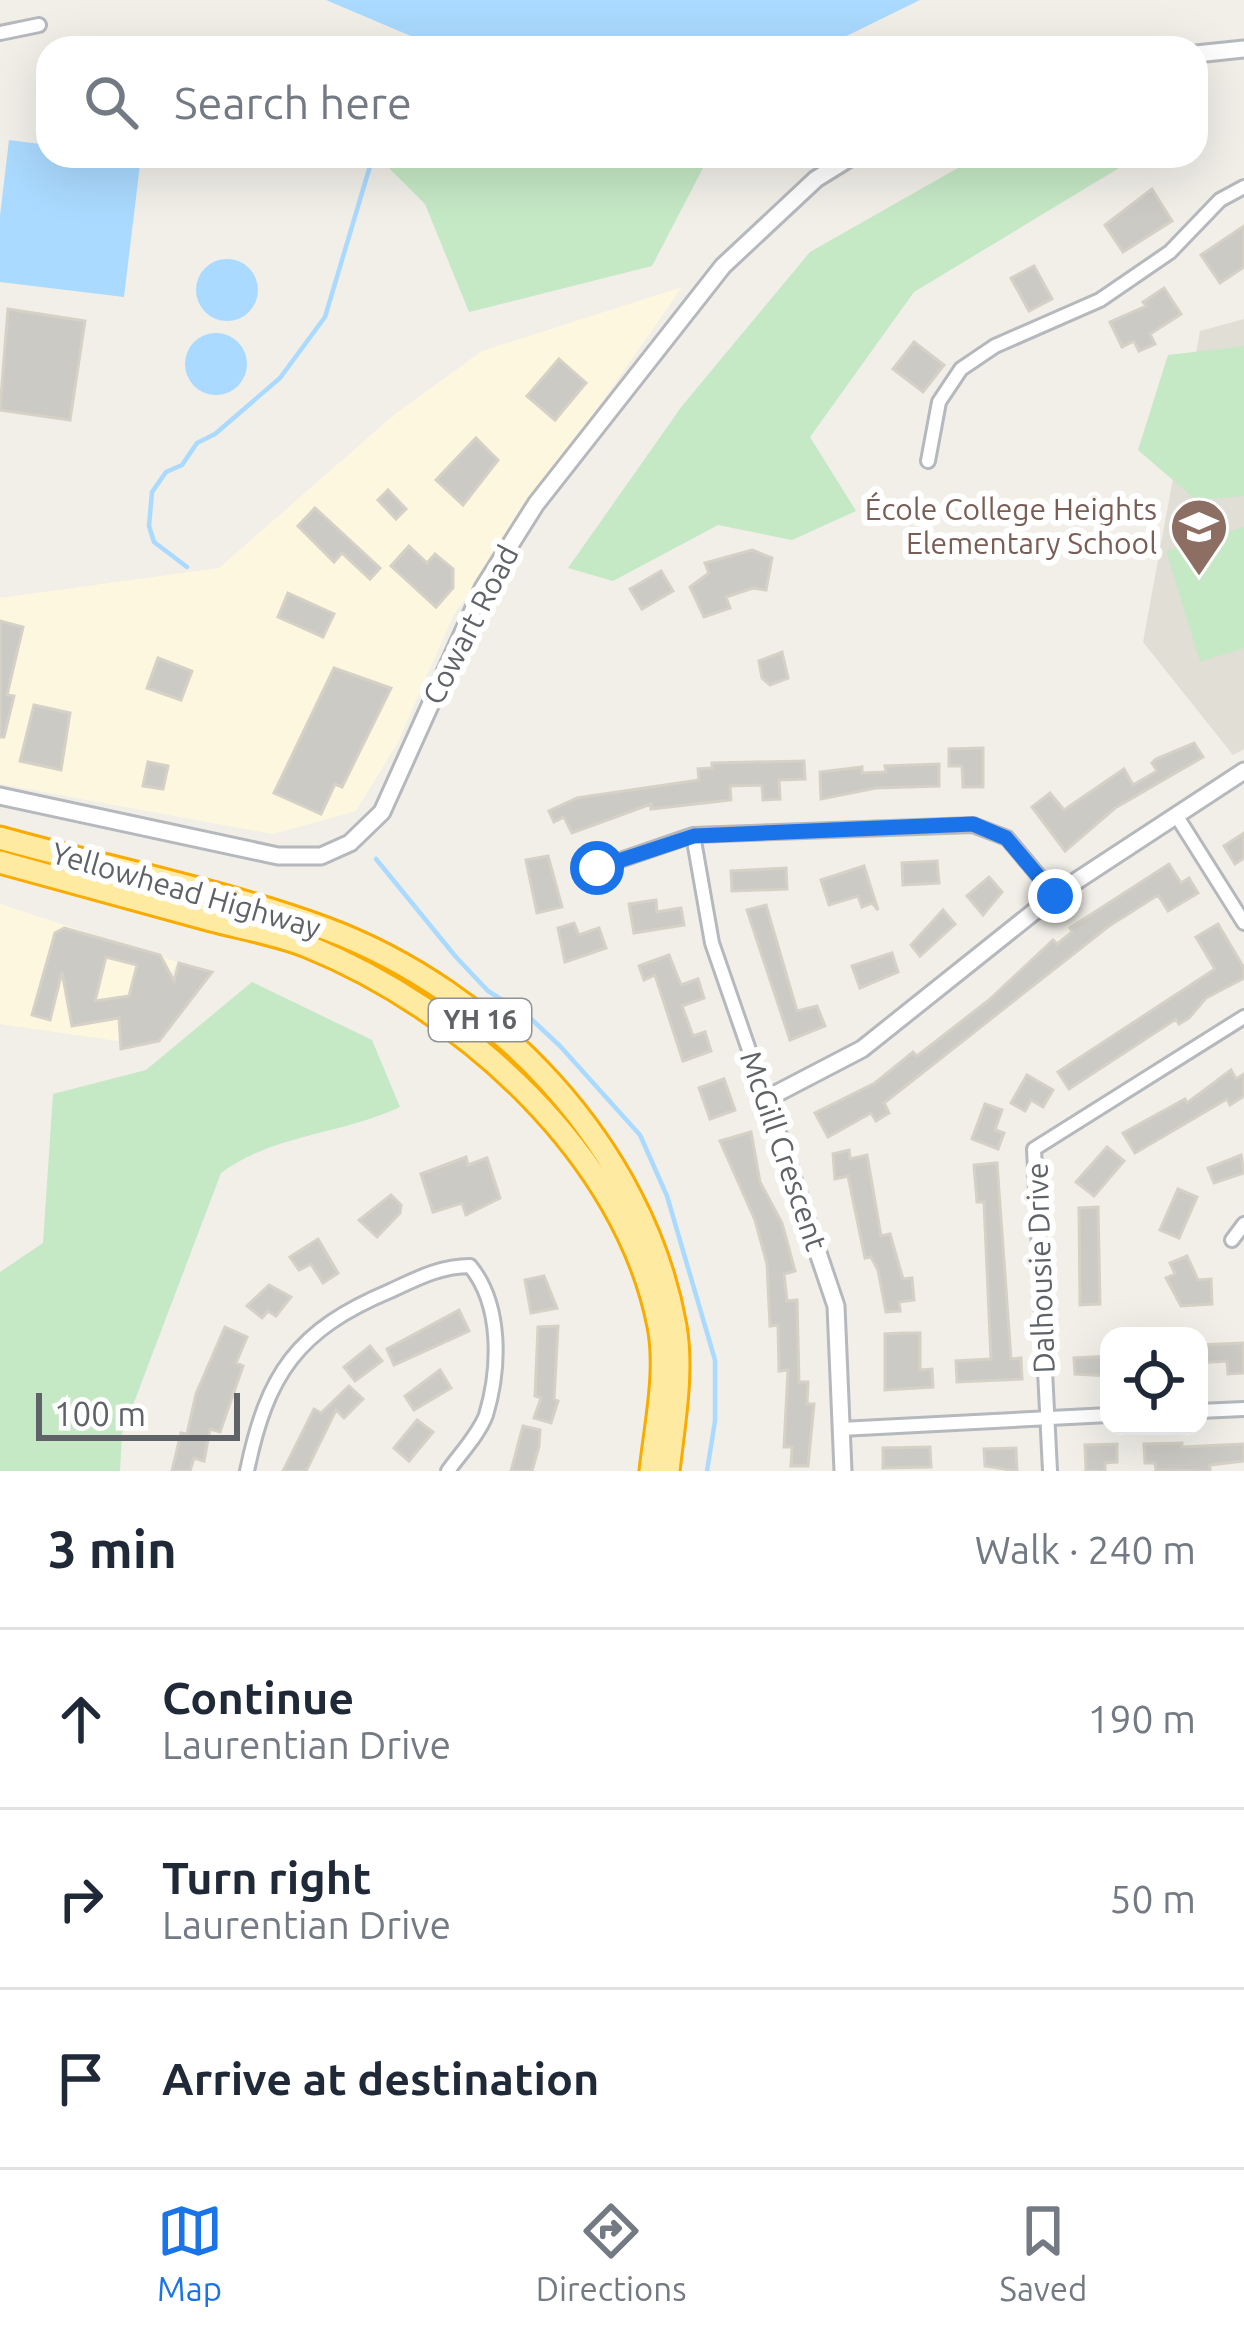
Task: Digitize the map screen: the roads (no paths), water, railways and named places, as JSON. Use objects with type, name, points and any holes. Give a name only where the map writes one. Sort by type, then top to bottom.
[{"type":"highway","name":"Yellowhead Highway","points":[[0,838],[326,929],[427,981],[517,1048],[583,1120],[629,1189],[659,1259],[676,1330],[668,1471]]},
{"type":"highway","name":"Yellowhead Highway","points":[[0,862],[307,946],[413,1004],[496,1066],[563,1130],[610,1193],[637,1260],[659,1328],[651,1471]]},
{"type":"street","points":[[0,33],[39,25]]},
{"type":"street","points":[[1208,54],[1244,49]]},
{"type":"street","name":"Cowart Road","points":[[0,796],[278,856],[322,856],[350,843],[382,812],[483,588],[536,504],[723,266],[834,168]]},
{"type":"street","points":[[928,461],[939,401],[961,369],[995,346],[1100,300],[1170,252],[1220,200],[1244,187]]},
{"type":"street","points":[[766,1099],[862,1049],[1055,896],[1244,772]]},
{"type":"street","points":[[1176,815],[1244,923]]},
{"type":"street","points":[[597,868],[694,836],[973,824],[1006,838],[1055,896]]},
{"type":"street","name":"McGill Crescent","points":[[694,836],[712,943],[836,1306],[843,1471]]},
{"type":"street","name":"Dalhousie Drive","points":[[1046,1418],[1034,1149],[1244,1017]]},
{"type":"street","points":[[1232,1240],[1244,1224]]},
{"type":"street","points":[[247,1471],[260,1410],[297,1346],[344,1310],[448,1266],[470,1266],[484,1283],[494,1322],[494,1365],[485,1419],[448,1471]]},
{"type":"street","points":[[1208,1411],[1244,1409]]},
{"type":"street","points":[[841,1429],[1100,1415]]},
{"type":"street","points":[[1046,1418],[1050,1471]]},
{"type":"water","points":[[326,0],[920,0],[846,36],[411,36]]},
{"type":"water","points":[[9,140],[36,143],[36,168],[140,168],[124,297],[0,282],[0,216]]},
{"type":"water","points":[[227,259],[249,268],[258,290],[249,312],[227,321],[205,312],[196,290],[205,268]]},
{"type":"water","points":[[216,333],[238,342],[247,364],[238,386],[216,395],[194,386],[185,364],[194,342]]},
{"type":"waterway","points":[[187,567],[154,542],[149,526],[152,492],[166,472],[182,465],[197,443],[215,434],[280,378],[325,317],[369,168]]},
{"type":"waterway","points":[[376,859],[488,991],[527,1015],[560,1046],[640,1135],[667,1196],[715,1360],[715,1421],[707,1471]]},
{"type":"place","name":"École College Heights Elementary School","points":[[1199,578]]}]
